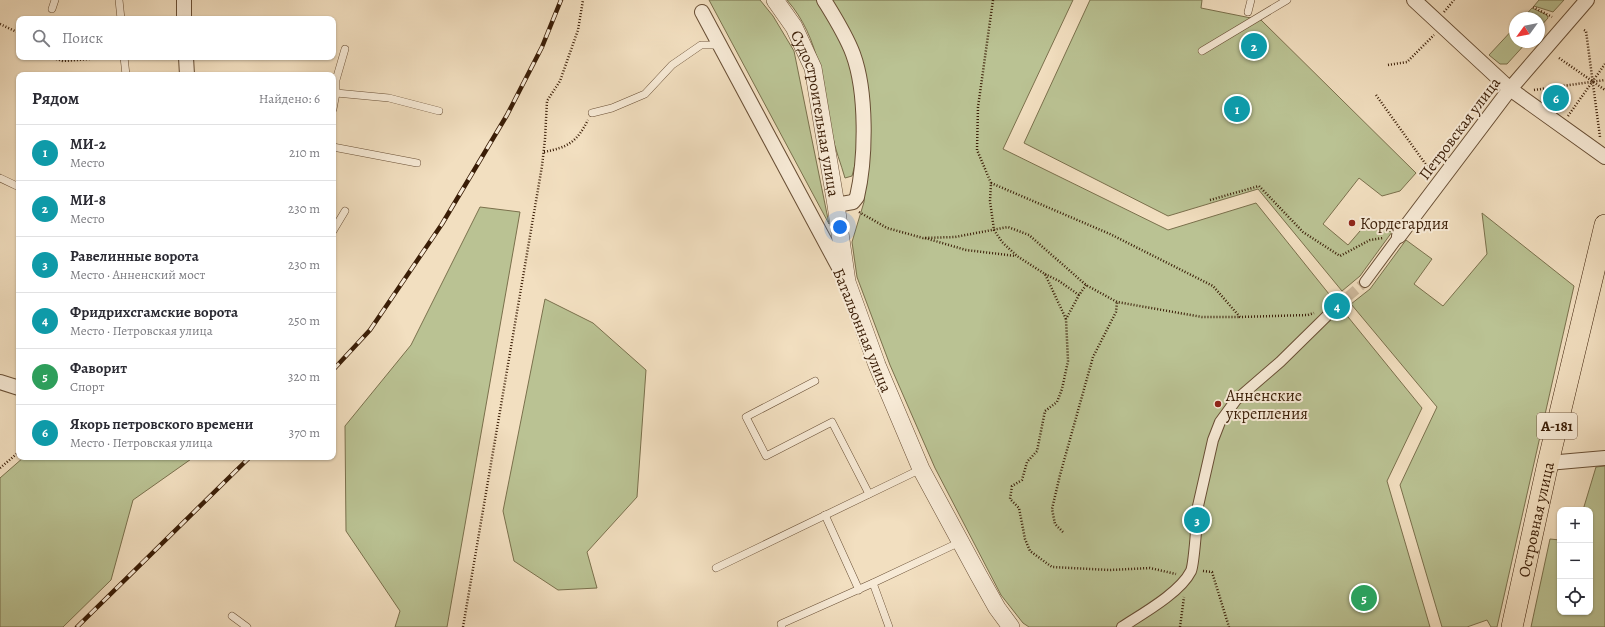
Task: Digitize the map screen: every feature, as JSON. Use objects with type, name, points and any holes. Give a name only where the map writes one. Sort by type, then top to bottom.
[{"type":"main road","name":"Островная улица","points":[[1512,627],[1548,463],[1605,226]]},
{"type":"street","points":[[184,0],[184,16]]},
{"type":"street","name":"Судостроительная улица","points":[[774,0],[782,8],[794,27],[813,68],[836,205],[847,282]]},
{"type":"street","points":[[824,0],[842,30],[853,56],[861,93],[863,154],[857,197],[853,202],[836,205]]},
{"type":"street","points":[[1414,0],[1510,89],[1605,157]]},
{"type":"street","name":"Петровская улица","points":[[1365,282],[1510,89],[1588,0]]},
{"type":"street","name":"Батальонная улица","points":[[702,12],[847,282],[877,365],[921,468],[997,608],[1011,627]]},
{"type":"street","points":[[186,60],[187,72]]},
{"type":"street","points":[[1198,506],[1213,440],[1220,422],[1236,400],[1280,362],[1337,306]]},
{"type":"street","points":[[0,382],[16,387]]},
{"type":"street","points":[[1548,463],[1605,458]]},
{"type":"street","points":[[1122,627],[1169,596],[1178,588],[1189,574],[1197,520]]},
{"type":"lane","points":[[52,9],[55,0]]},
{"type":"lane","points":[[119,0],[121,16]]},
{"type":"lane","points":[[1248,12],[1251,0]]},
{"type":"lane","points":[[1202,51],[1287,0]]},
{"type":"lane","points":[[592,113],[612,108],[646,94],[672,65],[701,45],[719,45]]},
{"type":"lane","points":[[345,49],[336,80],[336,93],[389,98],[439,111]]},
{"type":"lane","points":[[124,60],[126,72]]},
{"type":"lane","points":[[336,148],[418,163]]},
{"type":"lane","points":[[0,178],[16,186]]},
{"type":"lane","points":[[336,226],[345,211]]},
{"type":"lane","points":[[815,381],[746,417],[766,456],[832,422],[869,494]]},
{"type":"lane","points":[[716,568],[921,468]]},
{"type":"lane","points":[[825,515],[859,590]]},
{"type":"lane","points":[[782,627],[781,624],[859,590],[961,542]]},
{"type":"lane","points":[[873,583],[889,627]]},
{"type":"lane","points":[[232,616],[246,627]]},
{"type":"path","points":[[463,627],[544,152],[547,101],[560,81],[578,30],[583,0]]},
{"type":"path","points":[[993,0],[978,107],[977,150],[992,183],[990,201],[994,230],[1002,242],[1017,256],[1079,295]]},
{"type":"path","points":[[1533,7],[1552,17]]},
{"type":"path","points":[[0,24],[16,32]]},
{"type":"path","points":[[1584,30],[1586,31],[1601,140]]},
{"type":"path","points":[[1388,64],[1407,62],[1438,31]]},
{"type":"path","points":[[1559,58],[1605,90]]},
{"type":"path","points":[[60,60],[78,60]]},
{"type":"path","points":[[1566,117],[1605,64]]},
{"type":"path","points":[[1533,90],[1605,80]]},
{"type":"path","points":[[1376,95],[1439,183]]},
{"type":"path","points":[[544,152],[564,147],[580,135],[592,113]]},
{"type":"path","points":[[992,183],[1110,234],[1213,286],[1240,317]]},
{"type":"path","points":[[1210,200],[1259,186],[1303,232],[1340,256],[1370,240],[1399,236]]},
{"type":"path","points":[[853,202],[857,211],[875,223],[886,228],[966,250],[1017,256]]},
{"type":"path","points":[[923,238],[955,237],[1008,227],[1029,235],[1086,285],[1117,302],[1202,318],[1308,315],[1337,306]]},
{"type":"path","points":[[1044,274],[1066,319],[1068,361],[1062,389],[1057,402],[1045,411],[1037,451],[1027,462],[1022,480],[1012,486],[1010,499],[1018,508],[1025,539],[1030,551],[1052,567],[1110,570],[1150,568],[1189,574],[1212,572],[1229,627]]},
{"type":"path","points":[[1066,319],[1086,285]]},
{"type":"path","points":[[1063,532],[1055,524],[1052,509],[1093,356],[1116,312],[1117,302]]},
{"type":"path","points":[[0,468],[16,455]]},
{"type":"path","points":[[1180,627],[1189,574]]},
{"type":"green space","points":[[709,0],[760,0],[773,16],[794,51],[829,224]]},
{"type":"green space","points":[[787,0],[819,0],[838,34],[850,61],[857,107],[857,157],[852,176],[845,178],[836,151],[814,47],[798,15]]},
{"type":"green space","points":[[830,0],[1073,0],[1003,149],[1168,230],[1256,203],[1333,299],[1332,301],[1342,313],[1344,312],[1422,408],[1387,481],[1430,627],[1029,627],[1023,623],[1001,595],[935,468],[890,365],[857,277],[852,242],[864,202],[868,150],[868,126]]},
{"type":"green space","points":[[1090,0],[1202,0],[1201,8],[1261,20],[1416,173],[1400,191],[1382,196],[1359,178],[1323,224],[1348,245],[1366,224],[1392,232],[1360,276],[1342,291],[1258,189],[1168,216],[1024,143]]},
{"type":"green space","points":[[1539,0],[1564,0],[1553,12],[1534,6]]},
{"type":"green space","points":[[1532,8],[1541,12],[1528,12]]},
{"type":"green space","points":[[1545,14],[1547,15],[1548,18],[1545,21]]},
{"type":"green space","points":[[1509,33],[1509,48],[1522,48],[1507,64],[1500,64],[1489,55]]},
{"type":"green space","points":[[480,207],[520,212],[447,627],[395,627],[400,611],[346,531],[345,426],[411,345]]},
{"type":"green space","points":[[1482,213],[1574,286],[1497,627],[1491,627],[1487,620],[1467,627],[1442,627],[1400,485],[1437,407],[1351,304],[1370,289],[1406,240],[1432,259],[1414,284],[1443,306],[1487,254]]},
{"type":"green space","points":[[545,299],[593,323],[646,370],[637,497],[587,552],[597,588],[558,590],[514,561],[503,511]]},
{"type":"green space","points":[[21,460],[190,460],[133,500],[111,580],[63,627],[0,627],[0,478]]},
{"type":"green space","points":[[1605,466],[1605,627],[1531,627],[1550,539],[1557,540],[1557,615],[1593,615],[1593,507],[1584,507],[1596,467]]},
{"type":"tunnel","points":[[1337,306],[1365,282]]},
{"type":"railway","points":[[336,367],[370,330],[442,224],[507,115],[542,47],[561,0]]},
{"type":"railway","points":[[77,627],[247,460]]},
{"type":"place","name":"МИ-8","points":[[1254,46]]},
{"type":"place","name":"Якорь петровского времени","points":[[1556,98]]},
{"type":"place","name":"МИ-2","points":[[1237,109]]},
{"type":"place","name":"Кордегардия","points":[[1352,223]]},
{"type":"place","name":"Фридрихсгамские ворота","points":[[1337,306]]},
{"type":"place","name":"Анненские укрепления","points":[[1218,404]]},
{"type":"place","name":"Равелинные ворота","points":[[1197,520]]},
{"type":"place","name":"Фаворит","points":[[1364,598]]}]
